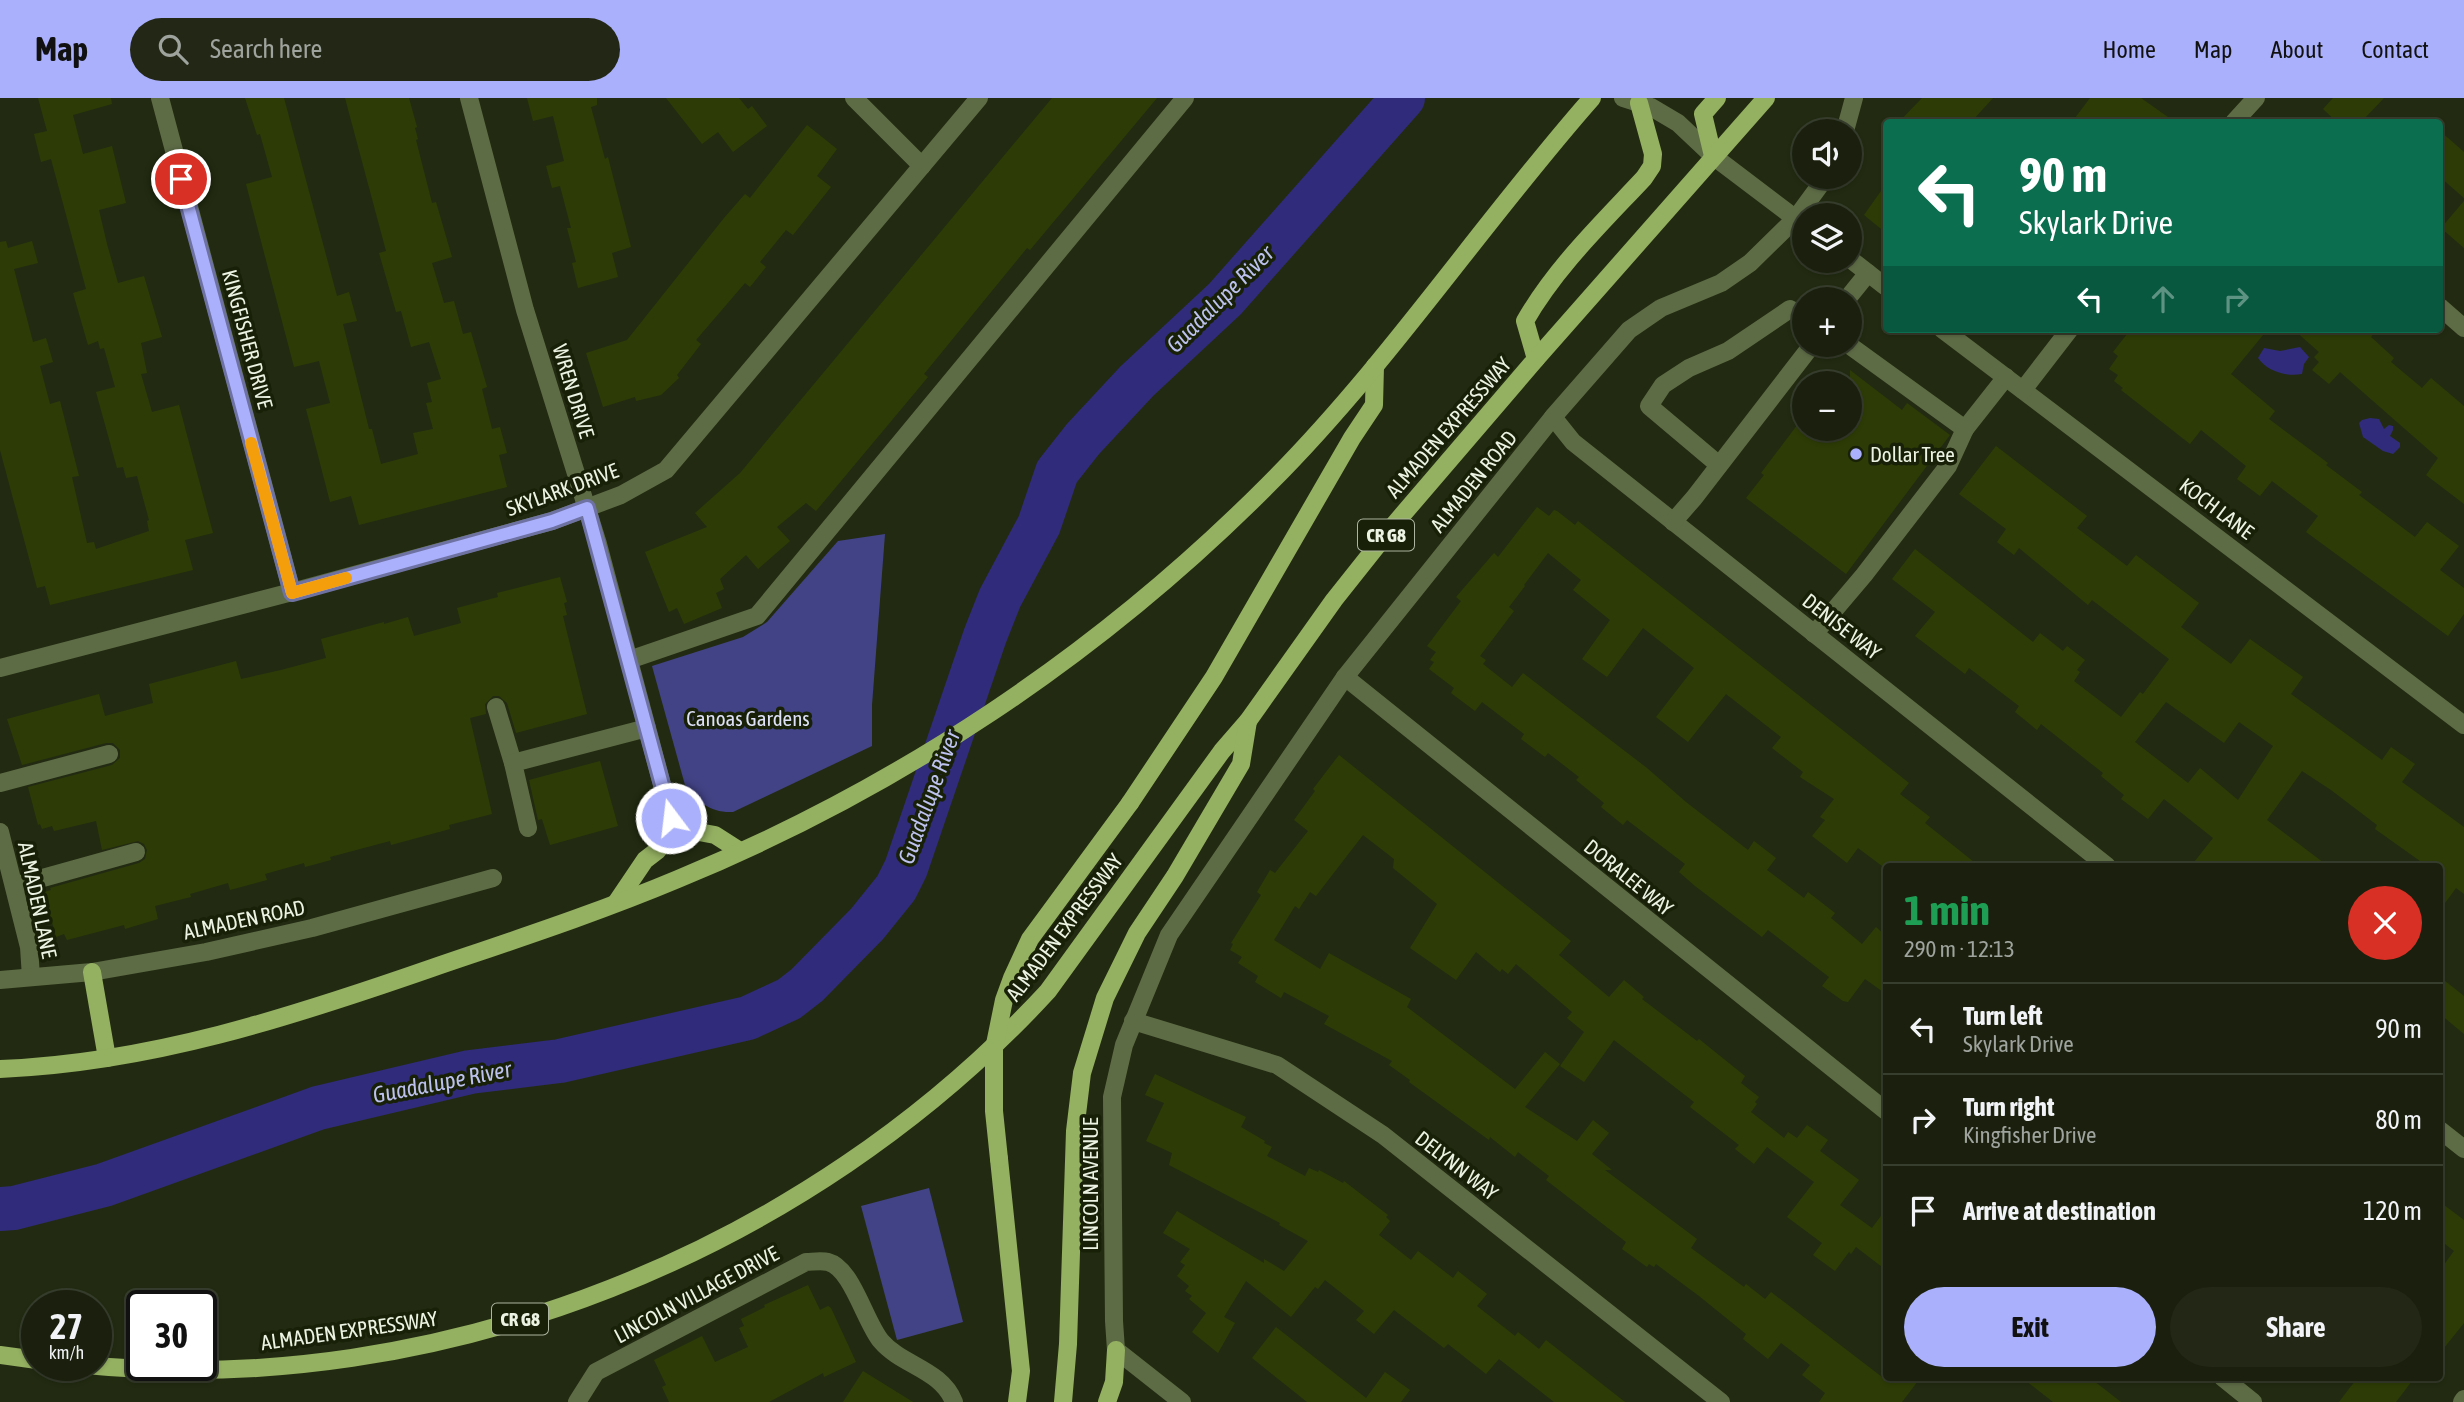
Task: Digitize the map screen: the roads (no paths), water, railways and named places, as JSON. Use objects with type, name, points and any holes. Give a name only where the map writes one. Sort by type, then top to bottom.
[{"type":"main road","points":[[0,1069],[107,1058],[189,1043],[260,1025],[560,926],[681,878],[847,800],[966,731],[1072,656],[1141,600],[1184,565],[1271,483],[1375,366],[1592,98]]},
{"type":"main road","points":[[1713,156],[1703,114],[1717,98]]},
{"type":"main road","name":"ALMADEN EXPRESSWAY","points":[[112,1366],[198,1370],[299,1364],[392,1351],[466,1335],[605,1291],[692,1253],[764,1216],[823,1180],[917,1113],[1016,1026],[1074,958],[1222,751],[1248,721],[1359,569],[1536,359],[1766,98]]},
{"type":"main road","points":[[1536,359],[1525,321],[1538,298],[1567,261],[1644,178],[1651,166],[1653,154],[1631,101]]},
{"type":"main road","points":[[1017,1402],[1020,1358],[993,1101],[994,1049],[1004,1000],[1030,939],[1130,803],[1214,677],[1374,405],[1375,366]]},
{"type":"main road","points":[[1063,1402],[1068,1344],[1075,1131],[1082,1073],[1105,998],[1137,933],[1175,876],[1241,764],[1248,721]]},
{"type":"main road","points":[[616,903],[645,860],[658,850],[667,837],[671,818],[688,830],[715,835],[740,851]]},
{"type":"main road","points":[[92,972],[107,1058]]},
{"type":"main road","points":[[1107,1402],[1114,1382],[1116,1350]]},
{"type":"main road","points":[[0,1355],[21,1358]]},
{"type":"street","name":"KINGFISHER DRIVE","points":[[160,98],[292,593]]},
{"type":"street","name":"WREN DRIVE","points":[[469,98],[525,310],[587,508],[671,818]]},
{"type":"street","points":[[854,98],[922,166]]},
{"type":"street","name":"SKYLARK DRIVE","points":[[0,668],[292,593],[552,521],[621,495],[666,470],[979,98]]},
{"type":"street","points":[[629,660],[757,616],[1185,98]]},
{"type":"street","points":[[1848,119],[1854,98]]},
{"type":"street","points":[[2237,119],[2256,98]]},
{"type":"street","points":[[1631,101],[1650,107],[1678,122],[1713,156],[1792,215]]},
{"type":"street","name":"ALMADEN ROAD","points":[[1133,1021],[1170,935],[1345,677],[1553,417],[1629,330],[1661,308],[1733,276],[1792,228]]},
{"type":"street","points":[[1862,268],[1883,285]]},
{"type":"street","points":[[1857,287],[1868,273]]},
{"type":"street","points":[[1719,465],[1649,406],[1664,385],[1689,368],[1728,351],[1792,310]]},
{"type":"street","points":[[2443,310],[2464,328]]},
{"type":"street","name":"KOCH LANE","points":[[1947,333],[2464,725]]},
{"type":"street","points":[[2023,390],[2067,333]]},
{"type":"street","points":[[1862,354],[1965,429]]},
{"type":"street","points":[[1673,522],[1803,357]]},
{"type":"street","points":[[1814,634],[1864,575],[1948,466],[1965,429],[2006,377]]},
{"type":"street","name":"DENISE WAY","points":[[1553,417],[1573,442],[2103,863]]},
{"type":"street","name":"DORALEE WAY","points":[[1345,677],[1883,1109]]},
{"type":"street","points":[[496,707],[513,763],[528,828]]},
{"type":"street","points":[[513,763],[647,728]]},
{"type":"street","points":[[0,783],[109,754]]},
{"type":"street","name":"ALMADEN LANE","points":[[0,832],[3,860],[13,886],[29,947],[31,977]]},
{"type":"street","points":[[13,886],[136,852]]},
{"type":"street","name":"ALMADEN ROAD","points":[[0,980],[92,972],[206,952],[312,928],[493,878]]},
{"type":"street","name":"LINCOLN AVENUE","points":[[1116,1350],[1112,1097],[1117,1067],[1133,1021]]},
{"type":"street","name":"DELYNN WAY","points":[[1133,1021],[1276,1065],[1383,1135],[1721,1402]]},
{"type":"street","points":[[2443,1132],[2464,1149]]},
{"type":"street","name":"LINCOLN VILLAGE DRIVE","points":[[577,1402],[596,1372],[806,1262],[829,1262],[844,1274],[875,1335],[884,1345],[941,1381],[950,1391],[954,1402]]},
{"type":"street","points":[[1116,1350],[1182,1402]]},
{"type":"street","points":[[2227,1381],[2253,1402]]},
{"type":"waterway","name":"Guadalupe River","points":[[0,1209],[14,1208],[104,1185],[318,1108],[470,1072],[560,1061],[748,1018],[789,999],[807,985],[867,924],[896,888],[906,868],[985,636],[1000,598],[1039,525],[1057,472],[1083,439],[1137,381],[1225,299],[1403,98]]},
{"type":"place","name":"Dollar Tree","points":[[1856,454]]},
{"type":"park label","name":"Canoas Gardens","points":[[748,718]]}]
